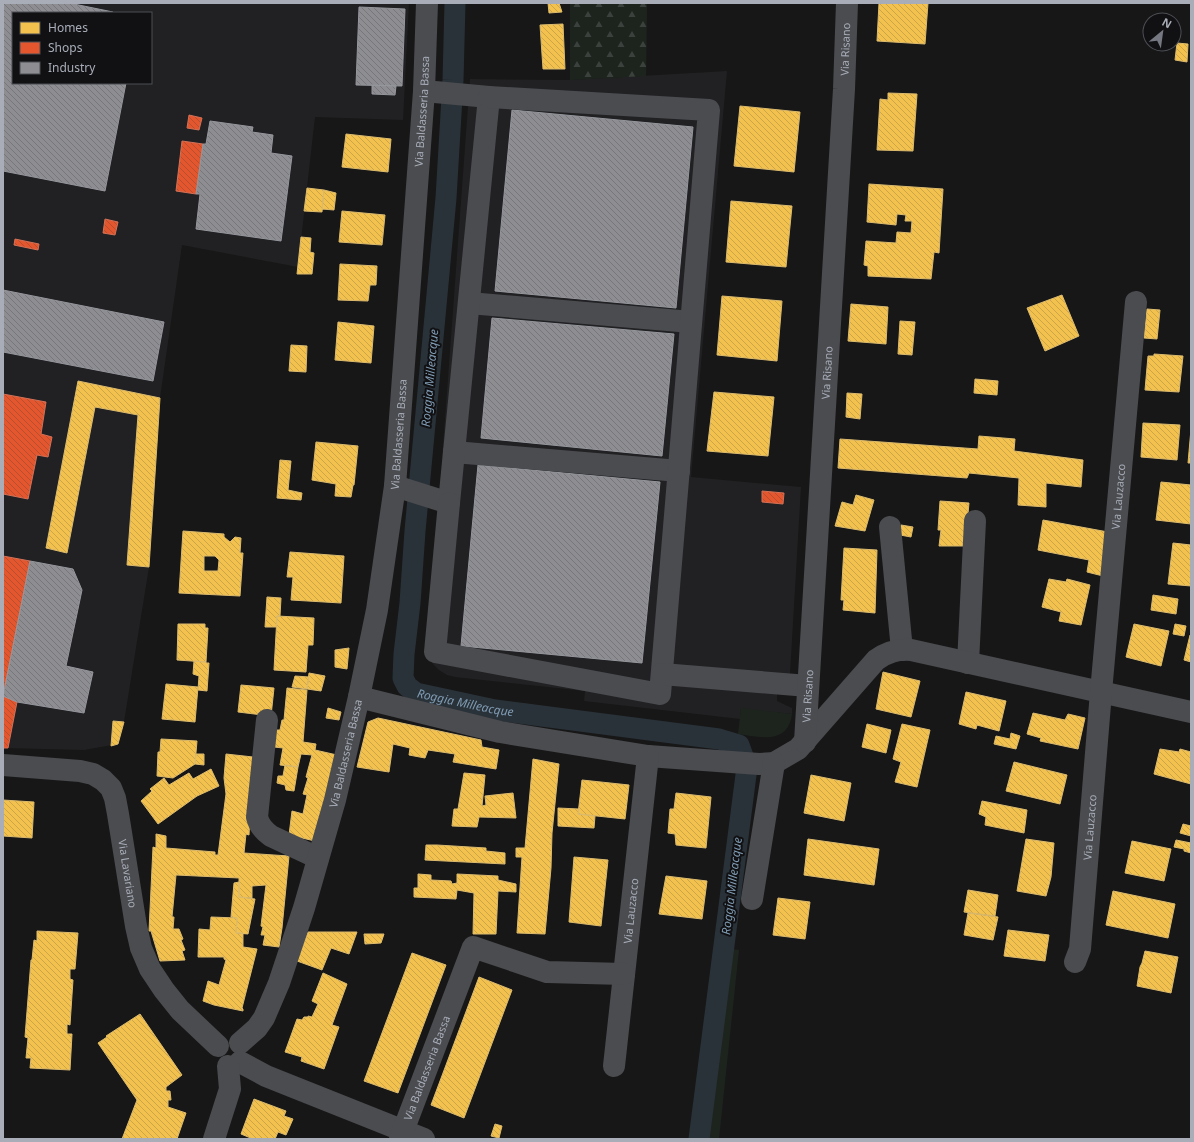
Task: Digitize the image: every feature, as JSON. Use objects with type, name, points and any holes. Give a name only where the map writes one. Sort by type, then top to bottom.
[{"type":"street","name":"Via Baldasseria Bassa","points":[[236,1057],[264,1018],[279,982],[304,908],[335,800],[360,697],[400,488],[432,92],[428,3]]},
{"type":"street","name":"Via Risano","points":[[805,742],[843,105],[847,3]]},
{"type":"street","points":[[432,92],[489,98],[709,110],[660,694],[435,652],[489,98]]},
{"type":"street","name":"Via Lauzacco","points":[[1075,962],[1080,949],[1101,692],[1136,302]]},
{"type":"street","points":[[469,303],[691,322]]},
{"type":"street","points":[[454,452],[679,471]]},
{"type":"street","points":[[400,488],[449,503]]},
{"type":"street","points":[[968,663],[975,520]]},
{"type":"street","points":[[890,527],[902,650]]},
{"type":"street","points":[[360,697],[500,732],[648,756],[767,764],[793,753],[805,742],[876,660],[887,653],[902,650],[911,650],[1191,712]]},
{"type":"street","points":[[662,674],[808,686]]},
{"type":"street","points":[[267,720],[257,817],[258,822],[264,832],[318,858]]},
{"type":"street","name":"Via Lauzacco","points":[[614,1066],[648,756]]},
{"type":"street","points":[[752,899],[767,764]]},
{"type":"street","name":"Via Lavariano","points":[[3,765],[80,771],[93,774],[103,780],[111,788],[115,798],[118,814],[136,926],[141,948],[150,969],[164,990],[180,1010],[218,1046]]},
{"type":"street","name":"Via Baldasseria Bassa","points":[[402,1135],[473,947],[546,972],[624,974]]},
{"type":"street","name":"Via Baldasseria Bassa","points":[[218,1046],[227,1039],[231,1039],[236,1057],[266,1076],[402,1135],[424,1139]]},
{"type":"street","points":[[214,1139],[230,1089],[236,1057]]},
{"type":"shaded area","points":[[3,3],[409,3],[403,120],[315,117],[298,267],[182,245],[160,398],[149,567],[124,722],[118,744],[84,750],[3,748]]},
{"type":"shaded area","points":[[727,71],[691,477],[801,487],[790,674],[777,684],[777,701],[792,708],[792,714],[741,709],[740,719],[584,701],[585,691],[447,675],[433,664],[429,657],[428,650],[470,79],[570,80]]},
{"type":"green space","points":[[570,3],[647,3],[646,76],[570,80]]},
{"type":"green space","points":[[741,708],[792,714],[785,731],[779,735],[764,737],[738,734]]},
{"type":"green space","points":[[717,947],[739,950],[719,1139],[691,1139]]},
{"type":"building: Homes","points":[[548,3],[559,3],[562,12],[549,13]]},
{"type":"building: Homes","points":[[879,3],[928,3],[925,44],[877,41]]},
{"type":"building: Homes","points":[[563,24],[565,69],[543,69],[540,25]]},
{"type":"building: Homes","points":[[1182,43],[1188,44],[1187,62],[1175,60],[1176,52],[1182,52]]},
{"type":"building: Homes","points":[[888,93],[917,94],[913,151],[877,150],[880,99],[888,100]]},
{"type":"building: Homes","points":[[740,106],[800,112],[794,172],[734,166]]},
{"type":"building: Homes","points":[[346,134],[391,139],[388,172],[342,167]]},
{"type":"building: Homes","points":[[869,184],[943,189],[939,253],[934,252],[931,279],[868,276],[868,266],[864,265],[866,241],[896,243],[897,232],[911,233],[912,221],[905,221],[906,215],[897,214],[896,225],[867,222]]},
{"type":"building: Homes","points":[[307,188],[324,190],[322,212],[304,211]]},
{"type":"building: Homes","points":[[324,190],[336,193],[334,210],[322,209]]},
{"type":"building: Homes","points":[[731,201],[792,206],[786,267],[726,262]]},
{"type":"building: Homes","points":[[342,211],[385,215],[382,245],[339,242]]},
{"type":"building: Homes","points":[[301,237],[311,238],[310,252],[314,253],[312,274],[297,274]]},
{"type":"building: Homes","points":[[340,264],[377,266],[376,285],[370,285],[368,301],[338,300]]},
{"type":"building: Homes","points":[[1062,295],[1079,336],[1045,351],[1027,308]]},
{"type":"building: Homes","points":[[722,296],[782,301],[777,361],[717,355]]},
{"type":"building: Homes","points":[[851,304],[888,307],[886,344],[848,341]]},
{"type":"building: Homes","points":[[1147,309],[1160,310],[1157,339],[1144,338]]},
{"type":"building: Homes","points":[[900,321],[915,322],[912,355],[898,354]]},
{"type":"building: Homes","points":[[338,322],[374,326],[371,363],[335,360]]},
{"type":"building: Homes","points":[[291,345],[307,346],[306,372],[289,371]]},
{"type":"building: Homes","points":[[1154,354],[1183,356],[1179,392],[1145,390],[1148,356],[1154,356]]},
{"type":"building: Homes","points":[[975,379],[998,381],[997,395],[974,393]]},
{"type":"building: Homes","points":[[78,381],[160,398],[149,567],[127,565],[138,415],[95,407],[67,553],[46,548]]},
{"type":"building: Homes","points":[[714,392],[774,397],[768,456],[707,451]]},
{"type":"building: Homes","points":[[847,393],[862,394],[860,419],[846,417]]},
{"type":"building: Homes","points":[[1143,423],[1180,425],[1177,460],[1141,457]]},
{"type":"building: Homes","points":[[1191,429],[1191,463],[1188,463]]},
{"type":"building: Homes","points":[[979,436],[1015,439],[1014,451],[1083,460],[1081,487],[1046,483],[1046,507],[1018,505],[1019,478],[969,473],[967,478],[838,468],[840,439],[978,449]]},
{"type":"building: Homes","points":[[316,442],[358,446],[354,485],[351,497],[335,496],[336,484],[312,480]]},
{"type":"building: Homes","points":[[280,460],[291,461],[288,490],[302,493],[301,500],[277,498]]},
{"type":"building: Homes","points":[[1161,482],[1191,485],[1191,524],[1156,520]]},
{"type":"building: Homes","points":[[856,495],[874,500],[865,531],[835,526],[842,502],[853,505]]},
{"type":"building: Homes","points":[[940,501],[969,503],[965,546],[939,546],[941,530],[938,530]]},
{"type":"building: Homes","points":[[1043,520],[1108,532],[1103,576],[1087,572],[1089,560],[1038,550]]},
{"type":"building: Homes","points":[[901,525],[913,527],[911,537],[900,535]]},
{"type":"building: Homes","points":[[183,531],[224,534],[224,537],[230,542],[235,537],[241,538],[240,553],[243,553],[240,596],[179,593]],"holes":[[[204,556],[215,556],[219,560],[218,571],[204,571]]]},
{"type":"building: Homes","points":[[1173,543],[1191,545],[1191,586],[1168,584]]},
{"type":"building: Homes","points":[[844,548],[877,550],[875,613],[843,610],[844,600],[841,600]]},
{"type":"building: Homes","points":[[290,552],[344,556],[341,603],[291,600],[293,577],[287,577]]},
{"type":"building: Homes","points":[[1049,579],[1066,582],[1067,579],[1090,585],[1081,625],[1059,621],[1061,612],[1042,607]]},
{"type":"building: Homes","points":[[1153,595],[1178,599],[1176,614],[1151,610]]},
{"type":"building: Homes","points":[[267,597],[281,598],[280,616],[277,616],[276,627],[265,627]]},
{"type":"building: Homes","points":[[277,616],[314,618],[313,645],[308,645],[306,672],[274,670]]},
{"type":"building: Homes","points":[[178,624],[205,624],[205,628],[208,628],[206,662],[177,660]]},
{"type":"building: Homes","points":[[1134,624],[1169,631],[1161,666],[1126,657]]},
{"type":"building: Homes","points":[[1175,624],[1186,626],[1184,636],[1173,634]]},
{"type":"building: Homes","points":[[1191,635],[1191,662],[1184,660]]},
{"type":"building: Homes","points":[[349,648],[347,669],[335,667],[335,650]]},
{"type":"building: Homes","points":[[194,661],[209,663],[207,691],[198,690],[199,676],[193,674]]},
{"type":"building: Homes","points":[[883,672],[920,681],[911,717],[876,709]]},
{"type":"building: Homes","points":[[309,673],[325,676],[321,691],[307,689]]},
{"type":"building: Homes","points":[[295,676],[309,677],[307,689],[292,687]]},
{"type":"building: Homes","points":[[166,684],[198,687],[195,722],[162,719]]},
{"type":"building: Homes","points":[[241,685],[274,688],[271,716],[238,712]]},
{"type":"building: Homes","points":[[287,688],[307,690],[303,742],[316,744],[315,750],[337,755],[315,841],[289,835],[292,811],[303,814],[307,795],[303,794],[308,778],[306,777],[312,755],[301,754],[298,767],[280,765],[283,748],[274,747],[276,730],[280,730],[282,720],[284,720]]},
{"type":"building: Homes","points":[[966,692],[1006,701],[999,731],[977,725],[976,729],[959,724]]},
{"type":"building: Homes","points":[[328,708],[341,712],[339,720],[326,718]]},
{"type":"building: Homes","points":[[1033,713],[1065,720],[1068,714],[1085,718],[1078,749],[1040,741],[1041,738],[1027,734]]},
{"type":"building: Homes","points":[[378,718],[481,740],[482,747],[499,750],[496,769],[453,762],[455,754],[428,750],[425,758],[409,755],[410,748],[393,744],[389,772],[357,767],[368,722]]},
{"type":"building: Homes","points":[[113,721],[124,722],[118,744],[111,746]]},
{"type":"building: Homes","points":[[867,724],[891,730],[886,753],[862,747]]},
{"type":"building: Homes","points":[[902,724],[930,730],[917,787],[895,782],[901,762],[893,759]]},
{"type":"building: Homes","points":[[1011,733],[1020,736],[1016,749],[994,744],[996,736],[1010,739]]},
{"type":"building: Homes","points":[[161,739],[197,741],[195,764],[173,778],[157,776],[158,752],[160,752]]},
{"type":"building: Homes","points":[[1160,749],[1179,752],[1180,749],[1191,752],[1191,784],[1154,774]]},
{"type":"building: Homes","points":[[196,754],[204,754],[204,765],[195,764]]},
{"type":"building: Homes","points":[[226,754],[253,757],[249,835],[246,834],[244,853],[289,856],[279,947],[263,945],[265,935],[261,935],[263,927],[261,926],[266,885],[252,886],[252,898],[239,897],[239,878],[176,875],[172,917],[174,917],[173,929],[179,929],[183,939],[181,940],[185,950],[182,951],[185,960],[160,961],[151,931],[149,931],[153,847],[156,848],[156,834],[166,836],[166,848],[215,852],[215,855],[218,855],[226,794],[224,778]]},
{"type":"building: Homes","points":[[533,759],[559,764],[552,833],[551,868],[545,934],[517,933],[522,857],[516,857],[516,848],[525,848]]},
{"type":"building: Homes","points":[[1014,762],[1067,775],[1060,804],[1006,791]]},
{"type":"building: Homes","points":[[285,765],[298,767],[294,791],[286,790],[285,785],[277,783],[278,776],[283,776]]},
{"type":"building: Homes","points":[[211,769],[219,786],[197,796],[158,824],[141,801],[152,791],[150,789],[164,778],[169,785],[189,773],[193,779]]},
{"type":"building: Homes","points":[[464,773],[485,775],[482,806],[486,805],[485,796],[513,793],[516,818],[479,817],[477,827],[452,826],[454,809],[458,809]]},
{"type":"building: Homes","points":[[811,775],[851,783],[844,821],[804,813]]},
{"type":"building: Homes","points":[[582,780],[629,785],[625,819],[578,814]]},
{"type":"building: Homes","points":[[676,793],[711,797],[706,848],[676,845],[675,834],[668,833],[670,809],[674,809]]},
{"type":"building: Homes","points":[[3,800],[34,802],[32,838],[3,836]]},
{"type":"building: Homes","points":[[982,801],[1027,810],[1024,833],[985,825],[986,817],[979,814]]},
{"type":"building: Homes","points":[[558,808],[579,809],[578,814],[595,816],[594,828],[558,826]]},
{"type":"building: Homes","points":[[1183,824],[1191,826],[1191,836],[1180,833]]},
{"type":"building: Homes","points":[[808,839],[879,849],[874,885],[804,875]]},
{"type":"building: Homes","points":[[1026,839],[1054,843],[1051,877],[1046,896],[1017,891]]},
{"type":"building: Homes","points":[[1176,840],[1191,843],[1191,853],[1184,851],[1184,849],[1174,847]]},
{"type":"building: Homes","points":[[1132,841],[1171,849],[1164,881],[1125,873]]},
{"type":"building: Homes","points":[[426,845],[486,848],[486,851],[505,853],[505,864],[425,860]]},
{"type":"building: Homes","points":[[574,857],[608,860],[601,926],[569,922]]},
{"type":"building: Homes","points":[[418,874],[431,875],[431,880],[451,881],[452,884],[457,883],[457,874],[498,876],[498,880],[516,884],[516,892],[498,891],[496,934],[473,934],[474,893],[457,890],[456,899],[414,897],[414,888],[418,888]]},
{"type":"building: Homes","points":[[666,876],[707,881],[702,919],[659,914]]},
{"type":"building: Homes","points":[[239,882],[239,897],[255,899],[248,934],[236,933],[237,918],[231,917],[234,883]]},
{"type":"building: Homes","points":[[968,890],[998,895],[995,916],[964,912]]},
{"type":"building: Homes","points":[[1113,891],[1175,904],[1168,938],[1106,925]]},
{"type":"building: Homes","points":[[778,898],[810,902],[805,939],[773,935]]},
{"type":"building: Homes","points":[[968,913],[998,917],[993,940],[964,935]]},
{"type":"building: Homes","points":[[211,917],[237,918],[236,933],[243,933],[243,947],[257,949],[242,1008],[243,1011],[214,1005],[203,1001],[208,981],[219,985],[226,960],[224,957],[198,957],[199,929],[210,930]]},
{"type":"building: Homes","points":[[1008,930],[1049,935],[1045,961],[1004,956]]},
{"type":"building: Homes","points":[[37,931],[78,933],[75,969],[70,969],[70,979],[73,980],[70,1025],[67,1024],[67,1034],[72,1034],[70,1070],[30,1068],[31,1058],[26,1058],[28,1038],[25,1037],[31,960],[34,940],[37,941]]},
{"type":"building: Homes","points":[[308,932],[357,932],[349,954],[331,948],[322,970],[297,961]]},
{"type":"building: Homes","points":[[364,934],[384,934],[381,943],[365,944]]},
{"type":"building: Homes","points":[[1145,951],[1178,957],[1171,993],[1137,986],[1140,967]]},
{"type":"building: Homes","points":[[412,953],[446,965],[398,1093],[364,1081]]},
{"type":"building: Homes","points":[[323,973],[347,984],[332,1025],[339,1027],[324,1069],[301,1061],[302,1057],[285,1052],[297,1019],[302,1020],[304,1017],[312,1017],[318,1004],[312,1001]]},
{"type":"building: Homes","points":[[479,977],[512,990],[464,1118],[431,1105]]},
{"type":"building: Homes","points":[[140,1014],[182,1075],[166,1087],[166,1091],[170,1091],[171,1100],[168,1100],[168,1107],[186,1113],[177,1139],[122,1139],[137,1100],[98,1043],[107,1037],[106,1036]]},
{"type":"building: Homes","points":[[254,1099],[286,1111],[284,1116],[293,1119],[286,1135],[278,1132],[275,1139],[253,1139],[241,1134]]},
{"type":"building: Homes","points":[[495,1124],[502,1126],[499,1138],[491,1136]]},
{"type":"building: Shops","points":[[189,115],[202,118],[199,130],[187,128]]},
{"type":"building: Shops","points":[[182,141],[203,144],[196,194],[176,191]]},
{"type":"building: Shops","points":[[105,219],[118,222],[115,235],[103,233]]},
{"type":"building: Shops","points":[[15,239],[39,244],[38,250],[14,245]]},
{"type":"building: Shops","points":[[3,394],[46,402],[41,434],[52,437],[48,457],[37,455],[28,499],[3,494]]},
{"type":"building: Shops","points":[[762,491],[784,493],[783,504],[762,502]]},
{"type":"building: Shops","points":[[3,556],[30,561],[3,696]]},
{"type":"building: Shops","points":[[3,696],[17,702],[8,748],[3,748]]},
{"type":"building: Industry","points":[[3,3],[69,3],[113,12],[12,12],[12,84],[126,84],[105,191],[3,171]]},
{"type":"building: Industry","points":[[359,7],[405,9],[402,86],[356,85]]},
{"type":"building: Industry","points":[[372,85],[396,86],[395,95],[372,94]]},
{"type":"building: Industry","points":[[512,110],[693,127],[676,308],[495,291]]},
{"type":"building: Industry","points":[[210,121],[253,127],[252,132],[273,135],[271,153],[292,156],[281,241],[196,229],[200,194],[196,194],[203,144],[206,144]]},
{"type":"building: Industry","points":[[3,290],[164,322],[153,381],[3,352]]},
{"type":"building: Industry","points":[[492,318],[674,334],[662,456],[481,438]]},
{"type":"building: Industry","points":[[478,465],[660,482],[642,663],[461,646]]},
{"type":"building: Industry","points":[[30,561],[73,569],[82,590],[66,666],[93,672],[84,713],[17,702],[3,696]]},
{"type":"waterway","name":"Roggia Milleacque","points":[[455,3],[453,80],[446,198],[403,678],[407,686],[416,693],[495,710],[719,739],[739,745],[747,767],[699,1139]]}]
